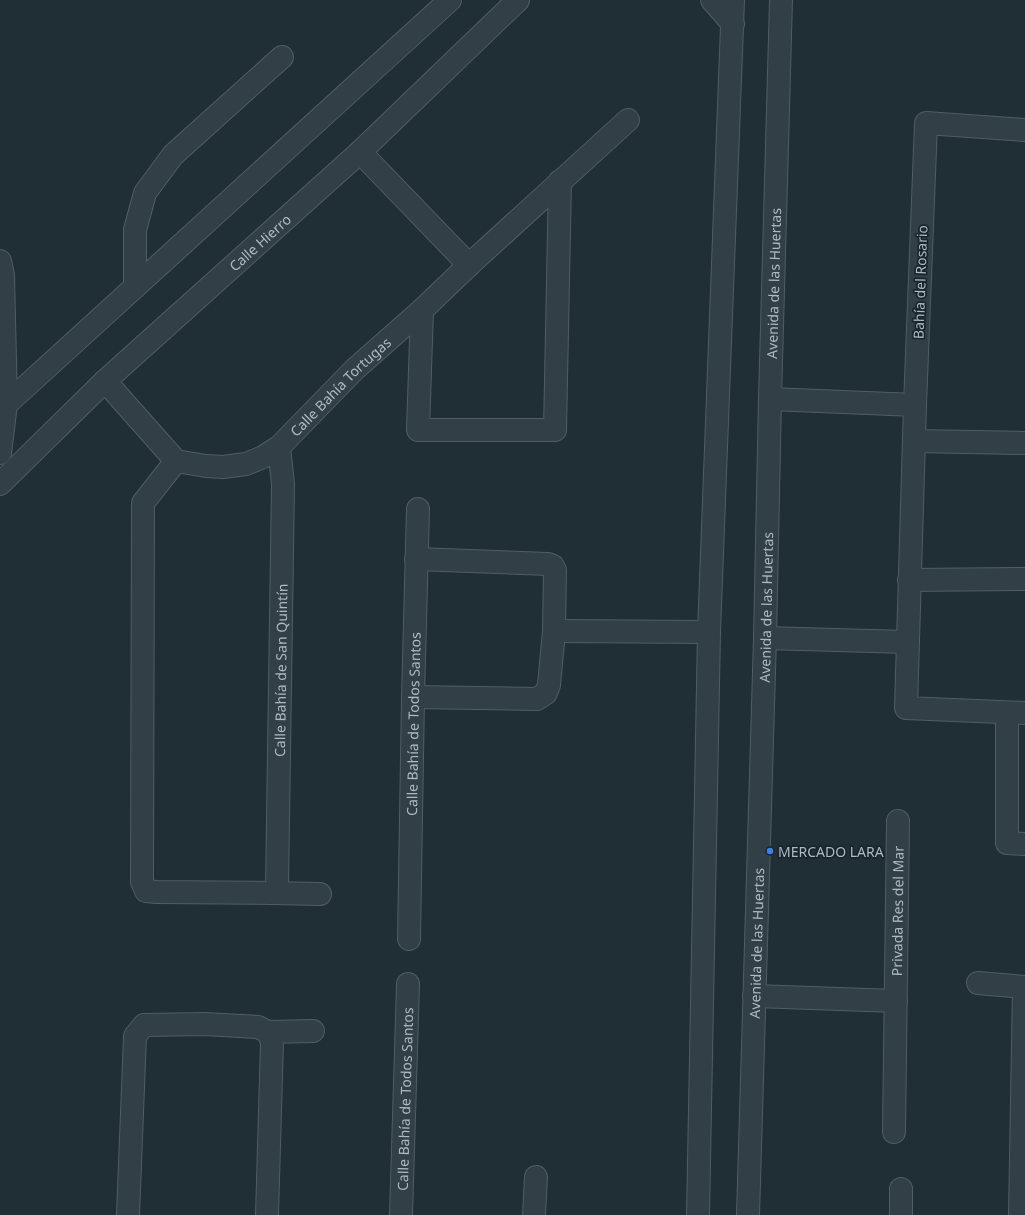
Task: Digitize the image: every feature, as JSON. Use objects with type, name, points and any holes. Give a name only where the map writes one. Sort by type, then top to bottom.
[{"type":"street","points":[[3,407],[450,0]]},
{"type":"street","name":"Calle Hierro","points":[[0,484],[105,381],[360,152],[518,0]]},
{"type":"street","points":[[712,0],[733,24]]},
{"type":"street","points":[[698,1215],[709,632],[733,0]]},
{"type":"street","name":"Avenida de las Huertas","points":[[748,1215],[765,638],[781,0]]},
{"type":"street","points":[[135,286],[135,230],[145,193],[173,155],[282,57]]},
{"type":"street","name":"Calle Bahía Tortugas","points":[[176,461],[223,467],[246,464],[263,457],[279,447],[355,368],[422,310],[560,181],[628,120]]},
{"type":"street","name":"Bahía del Rosario","points":[[1016,713],[906,708],[907,642],[926,123],[1025,130]]},
{"type":"street","points":[[360,152],[469,265]]},
{"type":"street","points":[[422,310],[418,430],[555,430],[560,181]]},
{"type":"street","points":[[0,453],[3,407],[1,271]]},
{"type":"street","points":[[105,381],[176,461],[143,503],[142,882],[146,891],[156,892],[320,894]]},
{"type":"street","points":[[770,399],[915,405]]},
{"type":"street","points":[[914,441],[1025,443]]},
{"type":"street","name":"Calle Bahía de San Quintín","points":[[273,893],[277,887],[283,492],[279,447]]},
{"type":"street","name":"Calle Bahía de Todos Santos","points":[[409,939],[418,509]]},
{"type":"street","points":[[413,698],[537,699],[546,693],[549,685],[554,631],[555,570],[553,566],[548,564],[416,559]]},
{"type":"street","points":[[909,580],[1025,579]]},
{"type":"street","points":[[554,631],[709,632]]},
{"type":"street","points":[[765,638],[907,642]]},
{"type":"street","points":[[1016,713],[1016,843]]},
{"type":"street","name":"Privada Res del Mar","points":[[894,1132],[898,821]]},
{"type":"street","points":[[978,983],[1024,987],[1020,1215]]},
{"type":"street","name":"Calle Bahía de Todos Santos","points":[[401,1215],[408,984]]},
{"type":"street","points":[[754,996],[896,1001]]},
{"type":"street","points":[[128,1215],[135,1036],[144,1025],[204,1024],[258,1027],[268,1032],[313,1031]]},
{"type":"street","points":[[267,1215],[272,1042],[268,1032]]},
{"type":"street","points":[[534,1215],[536,1177]]},
{"type":"street","points":[[901,1189],[901,1215]]},
{"type":"place","name":"MERCADO LARA","points":[[770,851]]}]
